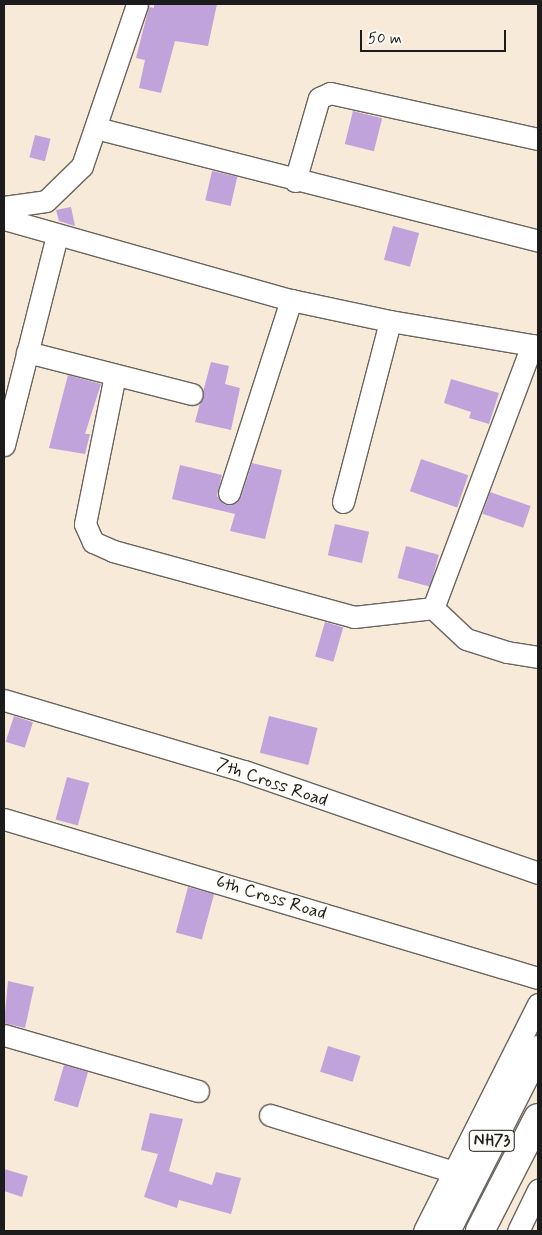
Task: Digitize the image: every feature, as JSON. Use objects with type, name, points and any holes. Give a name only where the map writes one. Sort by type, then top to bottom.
[{"type":"highway","name":"NH73","points":[[446,1231],[538,1050]]},
{"type":"highway","name":"NH73","points":[[480,1231],[538,1118]]},
{"type":"street","points":[[4,207],[46,201],[82,166],[137,4]]},
{"type":"street","points":[[295,181],[319,98],[330,93],[538,139]]},
{"type":"street","points":[[96,128],[208,155],[295,181],[538,241]]},
{"type":"street","points":[[4,219],[57,236],[290,300],[390,321],[535,345],[433,608]]},
{"type":"street","points":[[4,445],[57,236]]},
{"type":"street","points":[[229,494],[290,300]]},
{"type":"street","points":[[343,502],[390,321]]},
{"type":"street","points":[[27,352],[192,394]]},
{"type":"street","points":[[115,375],[85,524],[93,542],[113,551],[354,618],[433,608]]},
{"type":"street","points":[[433,608],[466,639],[507,652],[538,656]]},
{"type":"street","name":"7th Cross Road","points":[[4,700],[244,771],[538,873]]},
{"type":"street","name":"6th Cross Road","points":[[4,819],[538,978]]},
{"type":"street","points":[[424,1231],[538,1004]]},
{"type":"street","points":[[4,1035],[198,1092]]},
{"type":"street","points":[[270,1115],[454,1172]]},
{"type":"street","points":[[518,1231],[538,1190]]},
{"type":"building","points":[[154,4],[217,4],[208,46],[175,41],[161,93],[139,88],[145,60],[136,58],[149,7],[154,8]]},
{"type":"building","points":[[353,111],[382,118],[374,151],[345,144]]},
{"type":"building","points":[[35,135],[51,139],[45,161],[29,157]]},
{"type":"building","points":[[212,171],[237,177],[231,206],[205,200]]},
{"type":"building","points":[[71,207],[75,226],[59,221],[56,210]]},
{"type":"building","points":[[393,226],[419,233],[410,267],[384,260]]},
{"type":"building","points":[[211,362],[229,366],[225,384],[240,388],[231,430],[195,422]]},
{"type":"building","points":[[68,375],[101,384],[85,434],[90,434],[85,454],[49,448]]},
{"type":"building","points":[[451,379],[499,393],[489,424],[469,418],[471,412],[444,403]]},
{"type":"building","points":[[421,459],[468,475],[457,507],[410,491]]},
{"type":"building","points":[[252,463],[282,470],[265,539],[230,531],[235,514],[172,499],[180,465],[222,475],[217,496],[225,505],[232,505],[241,497]]},
{"type":"building","points":[[490,492],[531,506],[523,528],[483,514]]},
{"type":"building","points":[[335,524],[369,532],[362,563],[328,555]]},
{"type":"building","points":[[406,546],[439,555],[430,587],[397,578]]},
{"type":"building","points":[[325,622],[343,627],[333,662],[315,657]]},
{"type":"building","points":[[14,716],[33,722],[25,748],[6,742]]},
{"type":"building","points":[[269,716],[318,728],[308,765],[260,753]]},
{"type":"building","points":[[67,777],[89,783],[78,825],[56,820]]},
{"type":"building","points":[[188,887],[214,894],[202,939],[176,932]]},
{"type":"building","points":[[8,981],[34,987],[25,1028],[4,1023]]},
{"type":"building","points":[[328,1046],[361,1056],[353,1082],[320,1072]]},
{"type":"building","points":[[64,1065],[88,1072],[78,1107],[54,1101]]},
{"type":"building","points":[[150,1113],[183,1119],[169,1171],[212,1185],[216,1172],[241,1178],[231,1214],[179,1200],[177,1208],[144,1197],[158,1154],[141,1150]]},
{"type":"building","points":[[4,1169],[28,1176],[22,1197],[4,1191]]}]
